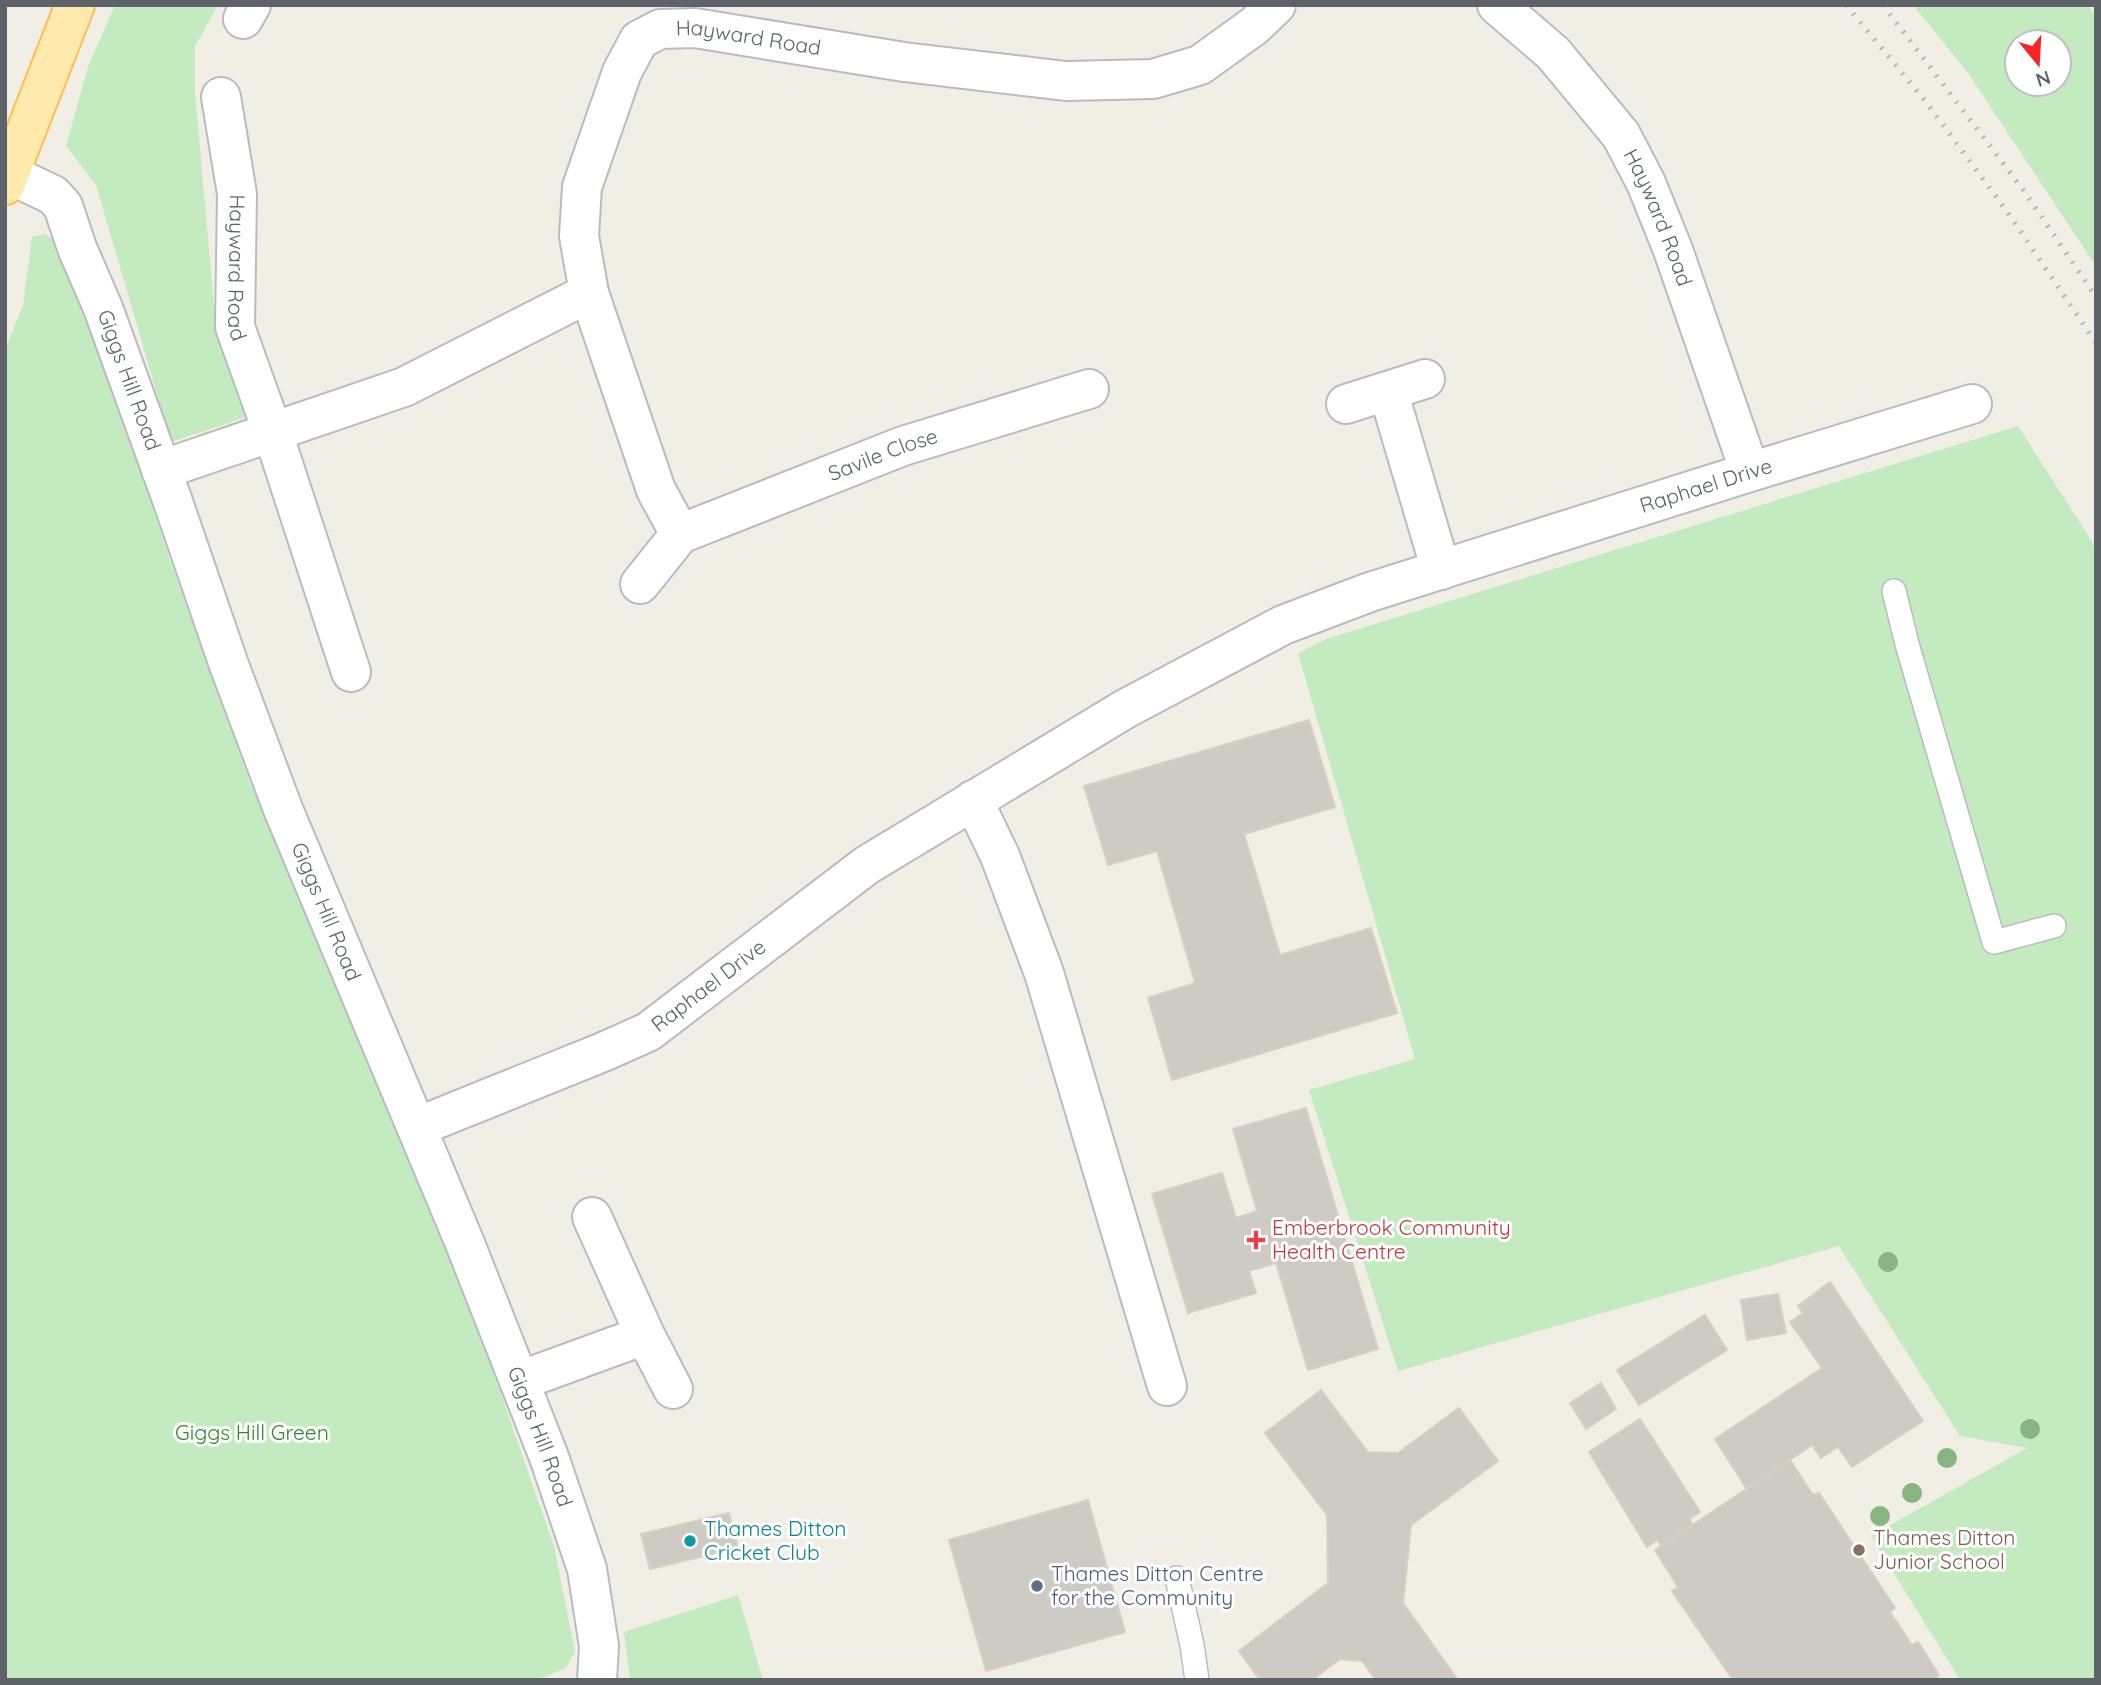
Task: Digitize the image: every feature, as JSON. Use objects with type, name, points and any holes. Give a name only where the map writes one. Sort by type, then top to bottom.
[{"type":"main road","points":[[7,180],[75,5]]},
{"type":"street","name":"Hayward Road","points":[[589,293],[579,236],[582,187],[622,72],[639,40],[660,29],[695,28],[904,62],[1066,81],[1153,79],[1200,65],[1254,26],[1276,5]]},
{"type":"street","name":"Hayward Road","points":[[1497,5],[1553,53],[1620,135],[1646,183],[1673,250],[1750,472]]},
{"type":"street","name":"Hayward Road","points":[[221,97],[237,194],[235,327],[273,433],[351,672]]},
{"type":"street","name":"Giggs Hill Road","points":[[7,180],[53,195],[63,206],[77,248],[103,308],[229,665],[283,808],[417,1127],[548,1457],[587,1569],[599,1646],[597,1680]]},
{"type":"street","points":[[161,470],[404,387],[589,293],[656,490],[680,534]]},
{"type":"street","points":[[1346,404],[1425,379]]},
{"type":"street","name":"Savile Close","points":[[640,584],[680,534],[903,446],[1089,389]]},
{"type":"street","points":[[1388,391],[1441,570]]},
{"type":"street","name":"Raphael Drive","points":[[417,1127],[648,1032],[867,865],[1125,709],[1283,625],[1370,592],[1972,404]]},
{"type":"street","points":[[973,800],[1000,856],[1044,973],[1167,1386]]},
{"type":"street","points":[[592,1217],[645,1335],[673,1389]]},
{"type":"street","points":[[519,1381],[645,1335]]},
{"type":"lane","points":[[1895,591],[1911,657],[1994,942],[2054,926]]},
{"type":"lane","points":[[1177,1578],[1197,1680]]},
{"type":"green space","points":[[115,5],[218,5],[195,46],[195,92],[215,317],[246,417],[171,442],[96,185],[66,146],[88,67]]},
{"type":"green space","points":[[1913,5],[2088,5],[2096,17],[2096,266],[1968,73]]},
{"type":"green space","name":"Giggs Hill Green","points":[[45,234],[57,242],[80,280],[167,552],[249,780],[400,1134],[489,1360],[554,1546],[575,1652],[566,1668],[537,1680],[5,1680],[5,350],[23,305],[32,237]]},
{"type":"green space","points":[[2018,426],[2096,548],[2096,1680],[1960,1680],[1871,1536],[2027,1448],[1960,1436],[1839,1246],[1398,1371],[1309,1090],[1415,1059],[1298,653],[1326,639]]},
{"type":"green space","points":[[738,1595],[763,1680],[630,1680],[624,1632]]},
{"type":"building","points":[[1309,720],[1335,807],[1244,834],[1280,955],[1371,928],[1397,1013],[1172,1080],[1148,998],[1195,983],[1157,851],[1108,865],[1084,786]]},
{"type":"building","name":"Emberbrook Community Health Centre","points":[[1306,1108],[1378,1349],[1308,1370],[1276,1263],[1249,1271],[1256,1293],[1188,1313],[1152,1194],[1222,1173],[1236,1218],[1257,1211],[1233,1129]]},
{"type":"building","points":[[1830,1282],[1923,1421],[1852,1467],[1838,1447],[1821,1458],[1812,1445],[1747,1489],[1715,1439],[1822,1368],[1790,1322],[1803,1313],[1798,1306]]},
{"type":"building","points":[[1778,1294],[1786,1333],[1747,1340],[1741,1300]]},
{"type":"building","points":[[1705,1315],[1727,1350],[1639,1405],[1617,1370]]},
{"type":"building","points":[[1601,1383],[1616,1409],[1586,1429],[1570,1403]]},
{"type":"building","points":[[1321,1390],[1368,1452],[1398,1453],[1459,1408],[1498,1461],[1411,1525],[1403,1603],[1458,1680],[1376,1680],[1362,1661],[1340,1659],[1312,1680],[1260,1680],[1239,1651],[1328,1583],[1327,1515],[1265,1433]]},
{"type":"building","points":[[1640,1419],[1700,1512],[1689,1519],[1693,1525],[1661,1546],[1657,1540],[1647,1547],[1589,1452]]},
{"type":"building","points":[[1790,1460],[1813,1495],[1819,1493],[1895,1608],[1890,1612],[1912,1645],[1918,1642],[1939,1675],[1933,1680],[1733,1680],[1672,1591],[1678,1587],[1655,1550]]},
{"type":"building","name":"Thames Ditton Centre for the Community","points":[[1088,1500],[1125,1632],[986,1671],[949,1540]]},
{"type":"building","name":"Thames Ditton Cricket Club","points":[[729,1513],[738,1548],[650,1569],[641,1534]]},
{"type":"railway","points":[[1846,5],[1926,102],[2008,213],[2096,343]]},
{"type":"railway","points":[[1883,5],[2024,191],[2096,297]]},
{"type":"place","name":"Emberbrook Community Health Centre","points":[[1256,1240]]},
{"type":"place","name":"Thames Ditton Cricket Club","points":[[690,1541]]},
{"type":"place","name":"Thames Ditton Junior School","points":[[1859,1550]]},
{"type":"place","name":"Thames Ditton Centre for the Community","points":[[1037,1586]]}]
